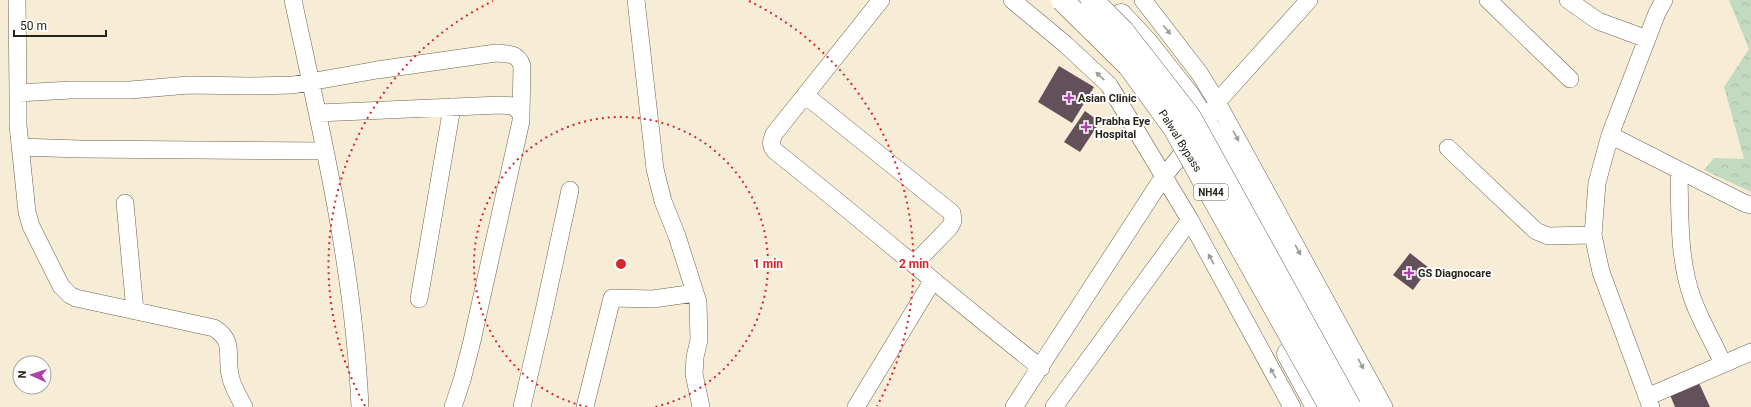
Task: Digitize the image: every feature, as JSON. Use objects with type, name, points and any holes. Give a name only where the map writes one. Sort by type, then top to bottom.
[{"type":"highway","points":[[1052,0],[1109,55],[1133,86],[1180,156],[1317,407]]},
{"type":"highway","name":"Palwal Bypass","points":[[1062,0],[1129,66],[1174,128],[1330,407]]},
{"type":"highway","name":"Palwal Bypass","points":[[1092,0],[1123,31],[1190,117],[1350,407]]},
{"type":"highway","points":[[1107,0],[1148,44],[1189,96],[1236,171],[1364,407]]},
{"type":"street","points":[[17,0],[18,125],[26,207],[31,226],[62,286],[76,298],[214,328],[226,338],[229,347],[230,376],[244,407]]},
{"type":"street","points":[[293,0],[310,83],[318,113],[345,257],[358,365],[360,407]]},
{"type":"street","points":[[636,0],[655,169],[663,201],[677,236],[698,302],[700,324],[694,374],[702,407]]},
{"type":"street","points":[[881,0],[774,134],[771,144],[772,147],[1041,368]]},
{"type":"street","points":[[1012,0],[1065,44],[1109,84],[1190,220],[1292,407]]},
{"type":"street","points":[[1143,0],[1200,74],[1217,102],[1384,407]]},
{"type":"street","points":[[1014,407],[1041,368],[1164,176],[1199,133],[1217,102],[1309,0]]},
{"type":"street","points":[[1488,0],[1570,79]]},
{"type":"street","points":[[1664,0],[1657,13],[1610,135],[1597,183],[1593,235],[1601,272],[1649,402],[1723,364],[1751,352]]},
{"type":"street","points":[[1574,2],[1598,21],[1647,39]]},
{"type":"street","points":[[18,93],[71,90],[130,90],[189,85],[275,86],[310,83],[392,68],[496,53],[508,54],[517,57],[522,66],[521,121],[473,334],[462,380],[453,407]]},
{"type":"street","points":[[805,95],[952,213],[953,221],[950,227],[914,264]]},
{"type":"street","points":[[318,113],[500,105],[514,106],[521,114]]},
{"type":"street","points":[[419,298],[452,107]]},
{"type":"street","points":[[1610,135],[1744,203],[1751,205]]},
{"type":"street","points":[[20,147],[80,149],[324,151]]},
{"type":"street","points":[[1448,148],[1536,231],[1548,236],[1593,235]]},
{"type":"street","points":[[1679,170],[1680,226],[1686,271],[1693,300],[1723,364]]},
{"type":"street","points":[[522,407],[570,190]]},
{"type":"street","points":[[125,203],[135,311]]},
{"type":"street","points":[[1054,407],[1190,220]]},
{"type":"street","points":[[856,407],[933,280]]},
{"type":"street","points":[[585,407],[612,298],[653,298],[695,293]]},
{"type":"green space","points":[[1729,0],[1751,0],[1751,192],[1704,170],[1714,158],[1744,159],[1724,87],[1749,49]]},
{"type":"building","points":[[1059,66],[1094,87],[1072,123],[1038,102]]},
{"type":"building","points":[[1085,111],[1100,122],[1080,152],[1064,142]]},
{"type":"building","points":[[1410,253],[1429,268],[1413,290],[1393,275]]},
{"type":"building","points":[[1699,383],[1710,407],[1675,407],[1670,395]]},
{"type":"place","name":"Asian Clinic","points":[[1069,98]]},
{"type":"place","name":"Prabha Eye Hospital","points":[[1086,127]]},
{"type":"place","name":"GS Diagnocare","points":[[1409,273]]}]
